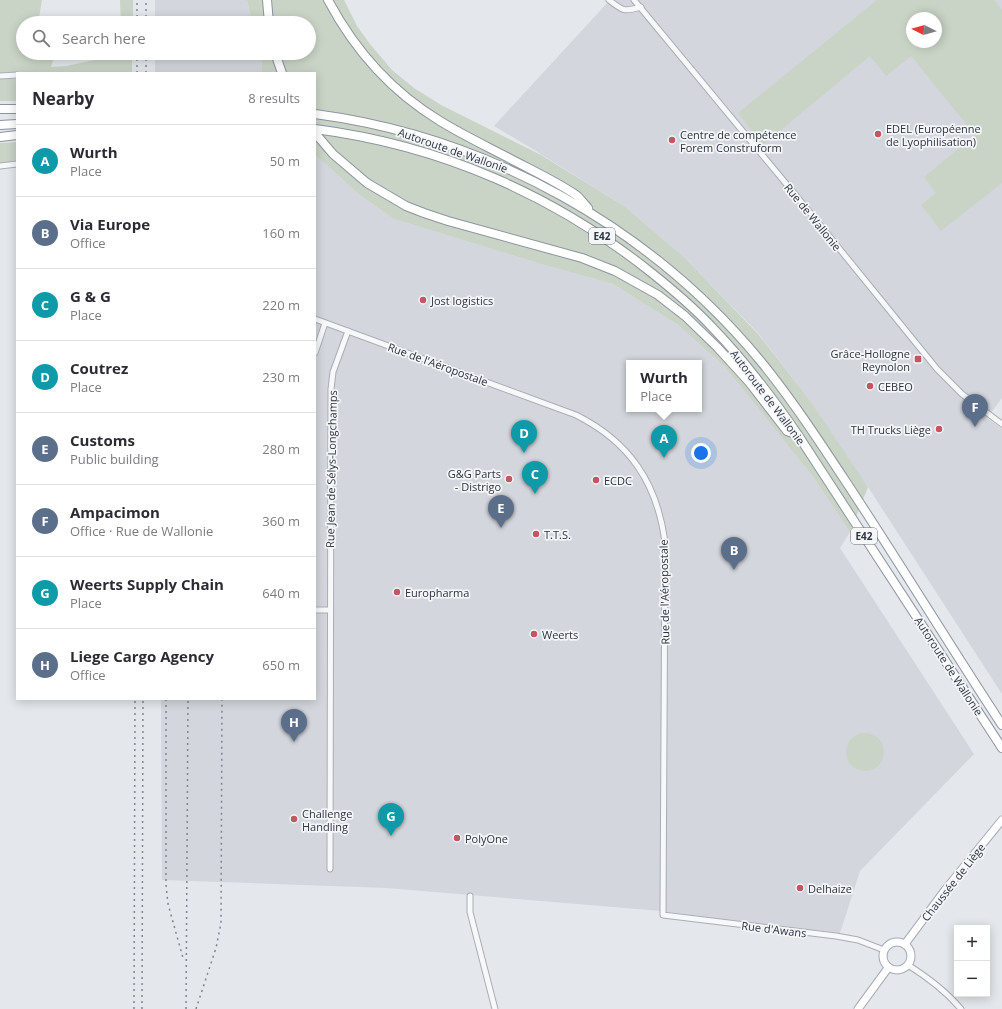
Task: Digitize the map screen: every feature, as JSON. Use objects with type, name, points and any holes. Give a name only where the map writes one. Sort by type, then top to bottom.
[{"type":"highway","points":[[267,0],[268,16]]},
{"type":"highway","points":[[328,0],[349,35],[364,55],[380,73],[417,105],[460,132],[577,195],[593,214]]},
{"type":"highway","points":[[277,60],[282,72]]},
{"type":"highway","points":[[0,108],[16,109]]},
{"type":"highway","name":"Autoroute de Wallonie","points":[[316,114],[362,122],[400,131],[481,158],[538,183],[593,214],[673,272],[720,316],[762,363],[791,400],[999,716],[1002,725]]},
{"type":"highway","points":[[0,125],[16,124]]},
{"type":"highway","name":"Autoroute de Wallonie","points":[[316,128],[388,142],[418,150],[476,170],[532,196],[586,226],[612,243],[664,283],[711,325],[752,372],[798,435],[1002,748]]},
{"type":"highway","points":[[316,134],[333,154],[367,184],[406,206],[448,221],[582,258],[615,271],[658,296],[685,316],[717,347],[748,382],[787,431],[798,435]]},
{"type":"highway","points":[[0,137],[16,135]]},
{"type":"main road","name":"Chaussée de Liège","points":[[905,944],[945,890],[1002,820]]},
{"type":"main road","points":[[896,942],[905,944],[911,956],[908,965],[899,970],[888,968],[883,960],[884,950],[891,943],[896,942]]},
{"type":"main road","points":[[858,1009],[888,968]]},
{"type":"street","points":[[610,0],[622,10],[631,10],[641,7]]},
{"type":"street","name":"Rue de Wallonie","points":[[634,0],[937,370],[962,394],[1002,424]]},
{"type":"street","points":[[0,76],[16,75]]},
{"type":"street","points":[[0,166],[16,164]]},
{"type":"street","name":"Rue de l'Aéropostale","points":[[316,319],[562,409],[586,420],[609,435],[625,450],[648,482],[657,504],[663,525],[665,542],[663,915]]},
{"type":"street","points":[[316,350],[325,323]]},
{"type":"street","name":"Rue Jean de Sélys-Longchamps","points":[[330,869],[331,389],[333,372],[348,331]]},
{"type":"street","points":[[316,610],[330,610]]},
{"type":"street","points":[[470,896],[470,912],[495,1009]]},
{"type":"street","name":"Rue d'Awans","points":[[663,915],[836,936],[858,940],[884,950]]},
{"type":"street","points":[[908,965],[936,985],[954,1000],[961,1009]]},
{"type":"shaded area","points":[[155,0],[247,0],[250,16],[155,16]]},
{"type":"shaded area","points":[[610,0],[1002,0],[1002,398],[987,418],[1002,429],[1002,694],[812,403],[758,333],[685,258],[624,206],[494,126]]},
{"type":"shaded area","points":[[155,60],[261,60],[262,72],[155,72]]},
{"type":"shaded area","points":[[316,156],[361,196],[394,219],[541,264],[613,284],[678,325],[724,366],[814,478],[850,532],[840,548],[974,754],[860,871],[840,933],[661,911],[387,888],[162,880],[161,700],[316,700]]},
{"type":"green space","points":[[0,0],[42,0],[39,16],[16,16],[16,60],[53,60],[51,67],[66,66],[95,60],[132,60],[132,72],[16,72],[16,74],[0,74]]},
{"type":"green space","points":[[120,0],[133,0],[133,16],[121,16]]},
{"type":"green space","points":[[247,0],[344,0],[357,26],[370,44],[392,70],[414,88],[441,105],[541,155],[624,206],[685,258],[758,334],[812,403],[868,487],[850,532],[814,478],[724,366],[678,325],[613,284],[541,264],[394,219],[361,196],[316,156],[316,72],[262,72],[261,60],[316,60],[316,16],[250,16]]},
{"type":"green space","points":[[877,0],[994,0],[1002,10],[1002,183],[941,231],[921,205],[936,193],[924,177],[975,135],[911,56],[886,76],[870,56],[763,145],[738,113]]},
{"type":"green space","points":[[0,79],[16,79],[16,101],[0,101]]},
{"type":"green space","points":[[16,142],[16,163],[0,165],[0,143]]},
{"type":"green space","points":[[865,733],[875,736],[881,742],[884,752],[881,762],[875,768],[865,771],[855,768],[849,762],[846,752],[849,742],[855,736]]},
{"type":"railway","points":[[137,0],[137,16]]},
{"type":"railway","points":[[146,0],[146,16]]},
{"type":"railway","points":[[137,60],[137,72]]},
{"type":"railway","points":[[146,60],[146,72]]},
{"type":"railway","points":[[134,1009],[135,700]]},
{"type":"railway","points":[[142,1009],[143,700]]},
{"type":"railway","points":[[166,700],[166,885],[168,904],[183,958]]},
{"type":"railway","points":[[186,1009],[188,700]]},
{"type":"railway","points":[[196,1009],[216,948],[221,923],[222,700]]},
{"type":"place","name":"EDEL (Européenne de Lyophilisation)","points":[[878,134]]},
{"type":"place","name":"Centre de compétence Forem Construform","points":[[672,140]]},
{"type":"place","name":"Jost logistics","points":[[423,300]]},
{"type":"place","name":"Grâce-Hollogne Reynolon","points":[[918,359]]},
{"type":"place","name":"CEBEO","points":[[870,386]]},
{"type":"place","name":"Ampacimon","points":[[975,427]]},
{"type":"place","name":"TH Trucks Liège","points":[[939,429]]},
{"type":"place","name":"Coutrez","points":[[524,453]]},
{"type":"place","name":"Wurth","points":[[664,458]]},
{"type":"place","name":"G&G Parts - Distrigo","points":[[509,479]]},
{"type":"place","name":"ECDC","points":[[596,480]]},
{"type":"place","name":"G & G","points":[[535,494]]},
{"type":"place","name":"Customs","points":[[501,528]]},
{"type":"place","name":"T.T.S.","points":[[536,534]]},
{"type":"place","name":"Via Europe","points":[[734,570]]},
{"type":"place","name":"Europharma","points":[[397,592]]},
{"type":"place","name":"Weerts","points":[[534,634]]},
{"type":"place","name":"Liege Cargo Agency","points":[[294,742]]},
{"type":"place","name":"Challenge Handling","points":[[294,819]]},
{"type":"place","name":"Weerts Supply Chain","points":[[391,836]]},
{"type":"place","name":"PolyOne","points":[[457,838]]},
{"type":"place","name":"Delhaize","points":[[800,888]]}]
